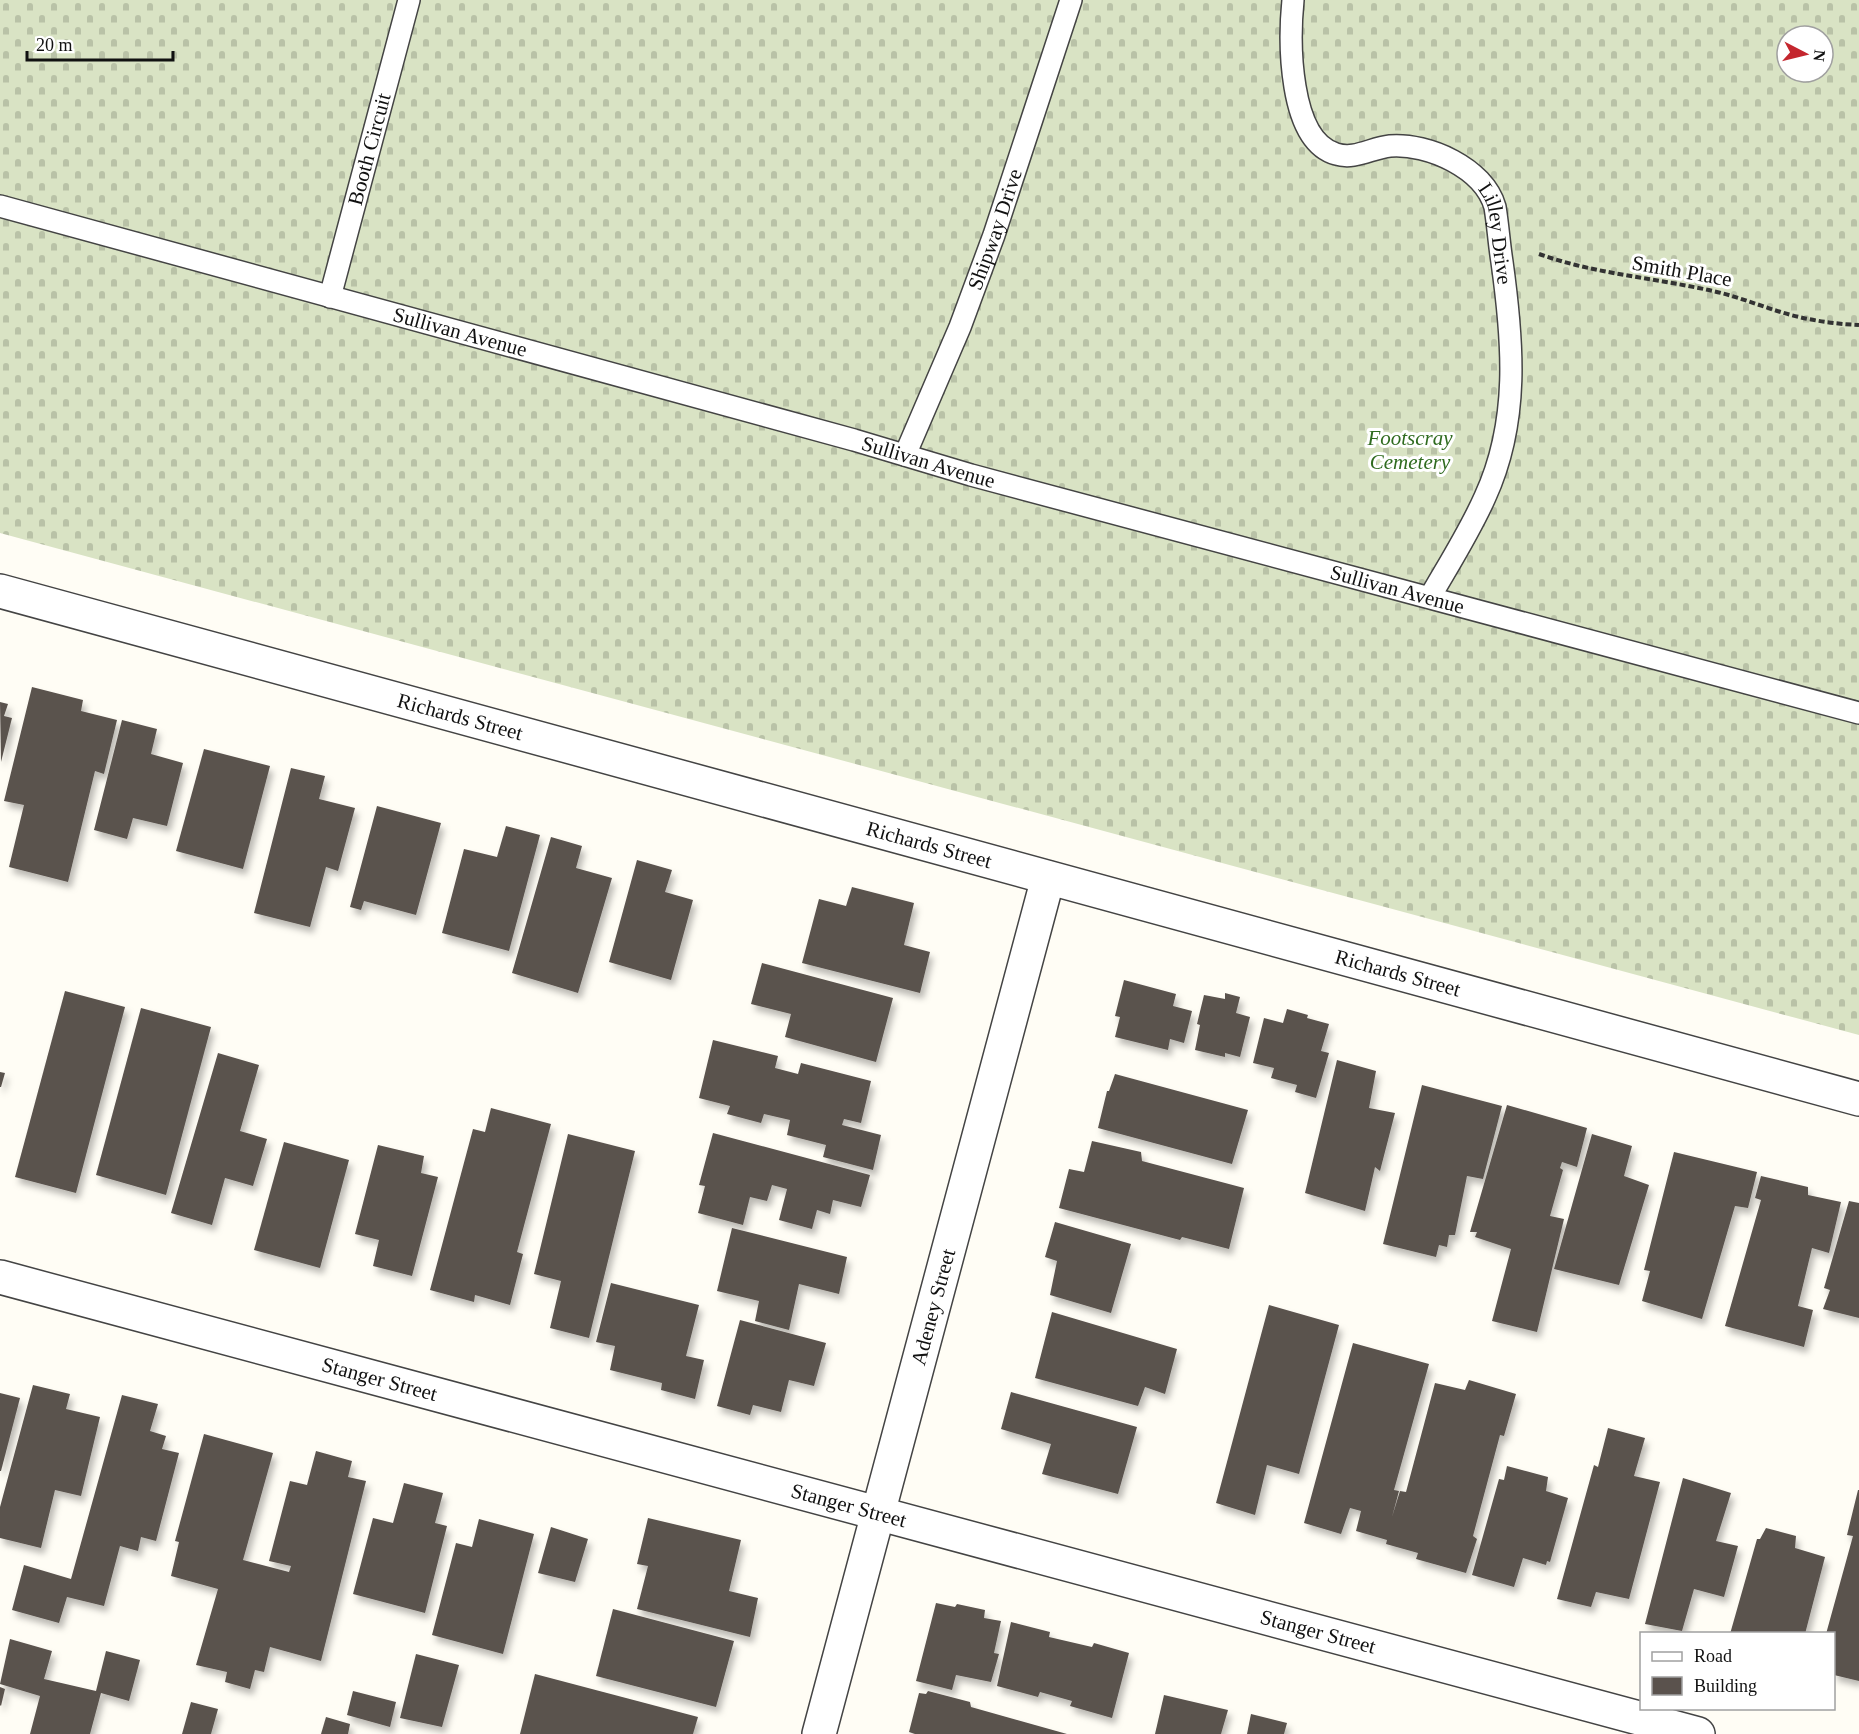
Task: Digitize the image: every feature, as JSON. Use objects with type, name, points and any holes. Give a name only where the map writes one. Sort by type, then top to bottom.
[{"type":"street","name":"Richards Street","points":[[0,591],[1859,1099]]},
{"type":"street","name":"Adeney Street","points":[[819,1734],[1048,878]]},
{"type":"street","name":"Stanger Street","points":[[0,1277],[1698,1734]]},
{"type":"lane","name":"Booth Circuit","points":[[330,297],[409,0]]},
{"type":"lane","name":"Shipway Drive","points":[[904,455],[956,337],[994,236],[1071,0]]},
{"type":"lane","name":"Lilley Drive","points":[[1293,0],[1294,73],[1302,115],[1311,135],[1326,150],[1338,155],[1351,156],[1383,147],[1405,146],[1428,151],[1454,162],[1478,180],[1491,196],[1496,214],[1510,325],[1513,372],[1506,424],[1486,495],[1430,597]]},
{"type":"lane","name":"Sullivan Avenue","points":[[0,206],[982,478],[1859,713]]},
{"type":"path","name":"Smith Place","points":[[1499,242],[1602,272],[1676,283],[1732,295],[1793,316],[1829,323],[1859,325]]},
{"type":"green space","name":"Footscray Cemetery","points":[[0,0],[1859,0],[1859,1035],[0,533]]},
{"type":"building","points":[[32,687],[83,700],[81,711],[117,720],[104,774],[95,771],[68,882],[9,867],[24,805],[4,801]]},
{"type":"building","points":[[0,702],[8,704],[4,716],[12,718],[1,762]]},
{"type":"building","points":[[122,720],[157,729],[151,754],[183,763],[167,826],[133,818],[127,839],[94,830]]},
{"type":"building","points":[[204,749],[270,766],[243,869],[176,851]]},
{"type":"building","points":[[291,768],[325,776],[319,799],[355,808],[338,871],[326,867],[310,927],[254,913]]},
{"type":"building","points":[[377,806],[441,823],[416,915],[364,901],[361,910],[350,907]]},
{"type":"building","points":[[506,826],[540,835],[509,951],[442,933],[464,849],[497,857]]},
{"type":"building","points":[[551,837],[582,846],[576,868],[612,878],[578,993],[512,973]]},
{"type":"building","points":[[637,860],[672,870],[665,892],[693,900],[671,980],[609,962]]},
{"type":"building","points":[[852,887],[914,903],[904,945],[930,952],[920,993],[802,963],[819,899],[846,906]]},
{"type":"building","points":[[762,963],[893,998],[876,1062],[785,1037],[791,1014],[751,1004]]},
{"type":"building","points":[[1124,980],[1176,994],[1173,1006],[1192,1011],[1184,1043],[1170,1039],[1168,1050],[1115,1037],[1120,1017],[1115,1016]]},
{"type":"building","points":[[65,991],[125,1007],[76,1193],[15,1177]]},
{"type":"building","points":[[1225,993],[1240,997],[1236,1013],[1250,1017],[1240,1057],[1225,1053],[1225,1057],[1195,1050],[1200,1025],[1197,1024],[1204,995],[1225,999]]},
{"type":"building","points":[[141,1008],[211,1027],[166,1195],[96,1175]]},
{"type":"building","points":[[1287,1009],[1329,1024],[1321,1051],[1329,1053],[1316,1098],[1295,1092],[1297,1085],[1271,1078],[1274,1068],[1253,1063],[1264,1018],[1283,1023]]},
{"type":"building","points":[[713,1040],[778,1056],[775,1068],[798,1074],[801,1063],[871,1081],[861,1123],[844,1119],[842,1125],[881,1135],[873,1170],[823,1157],[826,1145],[787,1135],[790,1120],[764,1114],[761,1123],[727,1114],[730,1106],[699,1098]]},
{"type":"building","points":[[218,1053],[259,1065],[240,1131],[267,1139],[253,1186],[225,1178],[212,1225],[171,1213]]},
{"type":"building","points":[[1337,1060],[1376,1071],[1369,1108],[1395,1113],[1380,1171],[1375,1167],[1365,1211],[1305,1193]]},
{"type":"building","points":[[0,1072],[5,1073],[1,1087],[0,1087]]},
{"type":"building","points":[[1115,1074],[1248,1110],[1232,1164],[1098,1128],[1107,1091],[1109,1091]]},
{"type":"building","points":[[1422,1085],[1502,1106],[1483,1179],[1467,1176],[1455,1235],[1449,1235],[1447,1247],[1439,1245],[1436,1257],[1383,1244]]},
{"type":"building","points":[[1507,1105],[1587,1128],[1577,1167],[1562,1162],[1560,1168],[1563,1170],[1550,1216],[1564,1219],[1537,1332],[1492,1321],[1511,1249],[1475,1237],[1477,1232],[1470,1232]]},
{"type":"building","points":[[491,1108],[551,1124],[517,1252],[523,1254],[510,1305],[475,1295],[474,1302],[430,1290],[473,1129],[485,1132]]},
{"type":"building","points":[[713,1133],[870,1175],[861,1207],[833,1200],[830,1214],[817,1210],[812,1229],[779,1220],[787,1189],[772,1185],[767,1201],[750,1197],[743,1225],[698,1213],[705,1186],[699,1185]]},
{"type":"building","points":[[568,1134],[635,1151],[589,1338],[550,1328],[561,1281],[534,1274]]},
{"type":"building","points":[[1592,1134],[1632,1146],[1624,1176],[1649,1185],[1619,1285],[1554,1269]]},
{"type":"building","points":[[1092,1141],[1141,1152],[1142,1161],[1244,1188],[1229,1249],[1182,1237],[1180,1240],[1059,1208],[1069,1169],[1084,1172]]},
{"type":"building","points":[[284,1142],[349,1160],[320,1268],[254,1250]]},
{"type":"building","points":[[378,1145],[424,1156],[421,1173],[438,1177],[412,1276],[373,1266],[379,1240],[355,1234]]},
{"type":"building","points":[[1674,1152],[1757,1172],[1748,1208],[1735,1206],[1702,1319],[1642,1301],[1650,1271],[1644,1270]]},
{"type":"building","points":[[1761,1176],[1808,1187],[1808,1195],[1841,1202],[1829,1253],[1812,1248],[1798,1306],[1813,1310],[1804,1347],[1725,1326],[1761,1200],[1755,1198]]},
{"type":"building","points":[[1849,1201],[1859,1203],[1859,1318],[1823,1309],[1830,1290],[1824,1288]]},
{"type":"building","points":[[1055,1222],[1131,1244],[1111,1313],[1050,1295],[1057,1261],[1045,1257]]},
{"type":"building","points":[[732,1228],[847,1257],[839,1294],[799,1284],[789,1330],[755,1321],[759,1301],[717,1291]]},
{"type":"building","points":[[611,1283],[699,1305],[686,1356],[704,1360],[695,1399],[661,1390],[662,1383],[610,1370],[615,1346],[596,1342]]},
{"type":"building","points":[[1269,1305],[1339,1325],[1299,1474],[1267,1465],[1255,1515],[1216,1503]]},
{"type":"building","points":[[1052,1312],[1177,1349],[1165,1394],[1145,1387],[1138,1406],[1035,1378]]},
{"type":"building","points":[[740,1320],[826,1343],[814,1386],[789,1380],[781,1412],[753,1405],[750,1415],[717,1406]]},
{"type":"building","points":[[1353,1343],[1429,1364],[1394,1490],[1399,1491],[1392,1517],[1400,1491],[1406,1492],[1435,1383],[1465,1390],[1469,1380],[1516,1394],[1504,1436],[1500,1435],[1473,1536],[1477,1539],[1466,1573],[1416,1559],[1418,1553],[1386,1544],[1387,1540],[1356,1531],[1361,1511],[1350,1508],[1341,1534],[1304,1523]]},
{"type":"building","points":[[33,1385],[70,1394],[66,1409],[100,1417],[81,1496],[55,1490],[41,1548],[0,1538],[0,1507]]},
{"type":"building","points":[[1011,1392],[1137,1427],[1118,1494],[1042,1474],[1051,1444],[1001,1429]]},
{"type":"building","points":[[0,1393],[20,1398],[1,1471],[0,1471]]},
{"type":"building","points":[[122,1395],[158,1404],[150,1431],[166,1436],[162,1449],[179,1453],[156,1541],[141,1537],[138,1551],[120,1546],[104,1606],[67,1597],[59,1623],[12,1610],[24,1565],[71,1579]]},
{"type":"building","points":[[1608,1428],[1645,1438],[1634,1476],[1660,1482],[1629,1599],[1596,1592],[1591,1607],[1557,1599],[1594,1465],[1598,1467]]},
{"type":"building","points":[[204,1434],[273,1453],[243,1560],[289,1572],[291,1566],[269,1561],[290,1481],[307,1485],[316,1451],[352,1461],[348,1477],[366,1481],[321,1661],[270,1647],[264,1672],[255,1670],[250,1689],[225,1682],[227,1672],[196,1665],[218,1589],[171,1576],[179,1542],[175,1541]]},
{"type":"building","points":[[1507,1466],[1548,1477],[1546,1491],[1568,1498],[1550,1562],[1547,1561],[1546,1565],[1523,1558],[1514,1587],[1472,1575],[1499,1479],[1504,1480]]},
{"type":"building","points":[[1683,1478],[1731,1493],[1716,1541],[1738,1546],[1724,1597],[1694,1589],[1682,1631],[1645,1624]]},
{"type":"building","points":[[404,1483],[443,1493],[435,1523],[447,1526],[425,1613],[353,1594],[373,1518],[393,1523]]},
{"type":"building","points":[[1859,1490],[1859,1681],[1835,1675],[1835,1632],[1827,1632],[1853,1536],[1847,1535]]},
{"type":"building","points":[[648,1518],[741,1540],[729,1591],[758,1598],[750,1637],[637,1609],[648,1566],[637,1564]]},
{"type":"building","points":[[479,1519],[534,1534],[503,1654],[432,1635],[456,1543],[472,1547]]},
{"type":"building","points":[[551,1527],[588,1539],[575,1582],[538,1573]]},
{"type":"building","points":[[1766,1528],[1796,1536],[1795,1548],[1825,1557],[1806,1632],[1731,1632],[1757,1539],[1760,1539]]},
{"type":"building","points":[[936,1603],[955,1607],[957,1604],[985,1610],[984,1618],[1001,1621],[994,1653],[999,1654],[991,1682],[956,1675],[952,1690],[916,1681]]},
{"type":"building","points":[[613,1609],[734,1641],[716,1707],[596,1676]]},
{"type":"building","points":[[1011,1622],[1050,1632],[1049,1637],[1092,1647],[1094,1643],[1129,1653],[1112,1718],[1070,1706],[1072,1701],[1040,1692],[1038,1697],[997,1686]]},
{"type":"building","points":[[10,1639],[52,1651],[44,1679],[96,1691],[106,1651],[140,1660],[129,1701],[101,1693],[90,1734],[30,1734],[40,1696],[0,1684]]},
{"type":"building","points":[[416,1654],[459,1665],[442,1727],[400,1718]]},
{"type":"building","points":[[535,1674],[698,1717],[693,1734],[520,1734]]},
{"type":"building","points":[[0,1687],[5,1689],[1,1706],[0,1705]]},
{"type":"building","points":[[353,1691],[396,1702],[390,1727],[347,1715]]},
{"type":"building","points":[[928,1691],[970,1702],[971,1707],[1067,1734],[915,1734],[909,1732],[919,1693],[926,1694]]},
{"type":"building","points":[[1164,1695],[1228,1710],[1221,1734],[1155,1734]]},
{"type":"building","points":[[191,1702],[218,1709],[211,1734],[182,1734]]},
{"type":"building","points":[[1251,1714],[1287,1723],[1284,1734],[1247,1734]]},
{"type":"building","points":[[326,1717],[350,1724],[348,1734],[321,1734]]}]
